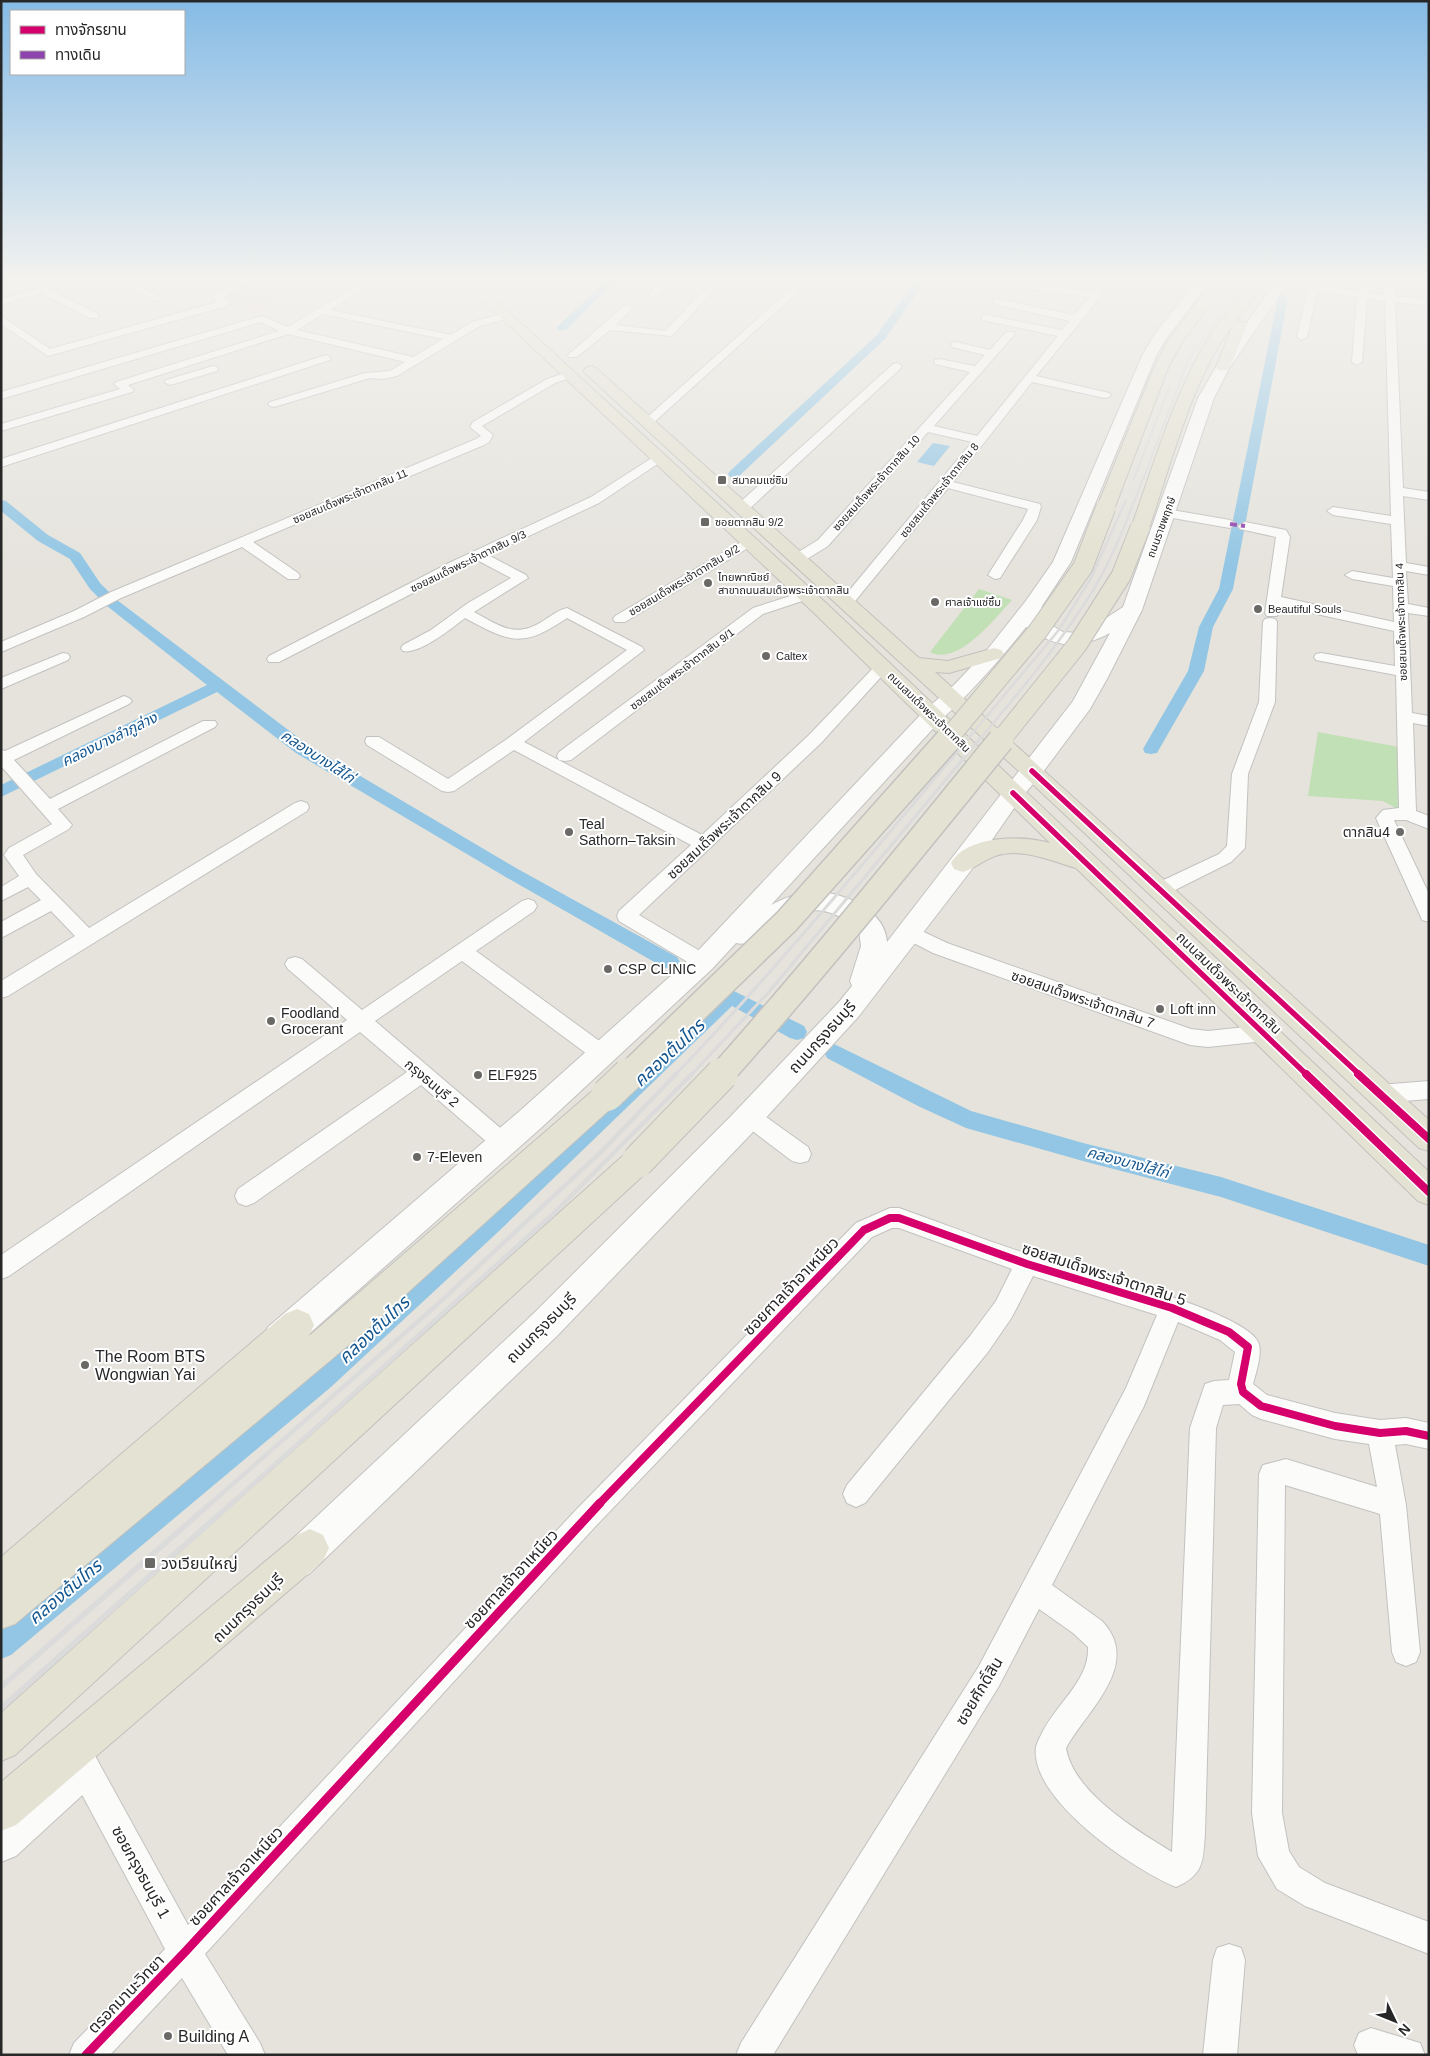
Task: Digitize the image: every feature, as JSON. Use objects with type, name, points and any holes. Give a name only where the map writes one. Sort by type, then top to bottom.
[{"type":"main road","name":"ถนนสมเด็จพระเจ้าตากสิน","points":[[569,376],[806,595],[932,716],[997,758],[1032,771],[1429,1139]]},
{"type":"main road","name":"ถนนสมเด็จพระเจ้าตากสิน","points":[[596,376],[952,698],[997,758],[1013,793],[1429,1192]]},
{"type":"main road","points":[[1,1582],[297,1325],[503,1143],[703,962],[932,716],[961,690],[994,654],[1032,606],[1062,562],[1140,376]]},
{"type":"main road","points":[[1,1610],[351,1322],[607,1095],[787,920],[889,808],[961,724],[1038,630],[1083,567],[1158,376]]},
{"type":"main road","name":"ถนนราชพฤกษ์","points":[[997,758],[1077,645],[1121,576],[1185,400],[1196,376]]},
{"type":"main road","name":"ถนนราชพฤกษ์","points":[[1032,771],[1082,704],[1111,654],[1132,610],[1206,398],[1218,376]]},
{"type":"main road","points":[[1032,606],[1029,620],[1046,634],[1070,640],[1094,635],[1132,610]]},
{"type":"main road","points":[[912,663],[950,668],[994,654]]},
{"type":"main road","points":[[847,909],[871,903],[887,893],[997,758]]},
{"type":"main road","points":[[1,1741],[637,1162],[777,1012],[892,875],[997,758]]},
{"type":"main road","name":"ถนนกรุงธนบุรี","points":[[1,1840],[83,1765],[546,1325],[750,1116],[849,1009],[963,863],[1013,793],[1032,771]]},
{"type":"main road","points":[[963,863],[987,850],[1015,845],[1048,850],[1086,863]]},
{"type":"main road","points":[[703,962],[770,917],[799,903],[821,901],[847,909],[863,918],[873,930],[875,947],[871,963],[849,1009]]},
{"type":"main road","points":[[1,1561],[297,1325]]},
{"type":"main road","points":[[1,1810],[310,1548]]},
{"type":"street","points":[[1,396],[70,376]]},
{"type":"street","points":[[1,428],[128,390],[120,384],[144,376]]},
{"type":"street","points":[[159,385],[206,376]]},
{"type":"street","points":[[226,376],[255,393]]},
{"type":"street","points":[[1,463],[271,376]]},
{"type":"street","points":[[274,404],[367,376]]},
{"type":"street","name":"ซอยสมเด็จพระเจ้าตากสิน 11","points":[[1,648],[101,604],[116,595],[480,442],[487,435],[476,427],[477,424],[551,381],[565,376]]},
{"type":"street","points":[[648,422],[699,376]]},
{"type":"street","points":[[742,508],[886,376]]},
{"type":"street","name":"ซอยสมเด็จพระเจ้าตากสิน 10","points":[[798,559],[823,544],[972,376]]},
{"type":"street","name":"ซอยสมเด็จพระเจ้าตากสิน 4","points":[[1389,376],[1398,521],[1408,814]]},
{"type":"street","points":[[1029,378],[1105,395]]},
{"type":"street","name":"ซอยสมเด็จพระเจ้าตากสิน 8","points":[[846,603],[946,484],[1029,378]]},
{"type":"street","points":[[925,428],[979,440]]},
{"type":"street","name":"ซอยสมเด็จพระเจ้าตากสิน 9/3","points":[[274,659],[478,555],[595,500],[658,458]]},
{"type":"street","points":[[946,484],[1035,507],[1030,520],[995,575]]},
{"type":"street","points":[[1396,491],[1429,496]]},
{"type":"street","points":[[1333,511],[1398,521]]},
{"type":"street","points":[[1166,513],[1230,524]]},
{"type":"street","points":[[1159,890],[1225,858],[1236,848],[1240,774],[1267,702],[1271,619],[1283,537],[1281,533],[1245,526]]},
{"type":"street","points":[[242,541],[293,576]]},
{"type":"street","name":"ซอยสมเด็จพระเจ้าตากสิน 9/2","points":[[620,619],[748,542]]},
{"type":"street","points":[[408,648],[521,578],[478,555]]},
{"type":"street","points":[[1399,566],[1429,572]]},
{"type":"street","points":[[1352,575],[1400,583]]},
{"type":"street","name":"ซอยสมเด็จพระเจ้าตากสิน 9/1","points":[[565,756],[758,611],[806,595]]},
{"type":"street","points":[[1274,600],[1401,628]]},
{"type":"street","points":[[1400,607],[1429,612]]},
{"type":"street","points":[[373,741],[448,787],[513,743],[637,650],[567,612],[535,631],[526,635],[518,635],[500,630],[464,612]]},
{"type":"street","points":[[1,684],[64,657]]},
{"type":"street","points":[[1321,657],[1403,672]]},
{"type":"street","name":"ซอยสมเด็จพระเจ้าตากสิน 9","points":[[703,962],[626,916],[815,740],[882,668]]},
{"type":"street","points":[[88,938],[30,878],[13,854],[62,825],[3,757],[124,702]]},
{"type":"street","points":[[1404,716],[1429,721]]},
{"type":"street","points":[[48,807],[209,724]]},
{"type":"street","points":[[513,743],[704,844]]},
{"type":"street","points":[[1,991],[301,807]]},
{"type":"street","points":[[1429,823],[1408,814],[1389,814],[1385,818],[1429,915]]},
{"type":"street","points":[[1,895],[30,878]]},
{"type":"street","points":[[1,931],[52,902]]},
{"type":"street","points":[[1,1268],[361,1023],[528,906]]},
{"type":"street","name":"ซอยสมเด็จพระเจ้าตากสิน 7","points":[[909,932],[949,951],[1190,1037],[1208,1039],[1264,1033]]},
{"type":"street","points":[[463,952],[602,1054]]},
{"type":"street","name":"กรุงธนบุรี 2","points":[[295,964],[361,1023],[503,1143]]},
{"type":"street","points":[[246,1196],[422,1073]]},
{"type":"street","points":[[1380,1094],[1429,1090]]},
{"type":"street","points":[[750,1116],[800,1154]]},
{"type":"street","name":"ซอยสมเด็จพระเจ้าตากสิน 5","points":[[864,1230],[890,1218],[899,1218],[1026,1264],[1172,1308],[1229,1332],[1248,1347],[1241,1384],[1243,1392]]},
{"type":"street","name":"ซอยศาลเจ้าอาเหนียว","points":[[185,1952],[584,1520],[864,1230]]},
{"type":"street","points":[[856,1494],[979,1344],[1004,1309],[1026,1264]]},
{"type":"street","name":"ซอยศักดิ์สิน","points":[[753,2055],[989,1676],[1135,1397],[1172,1308]]},
{"type":"street","points":[[1035,1590],[1086,1626],[1102,1642],[1104,1661],[1094,1681],[1062,1727],[1051,1747],[1056,1769],[1076,1798],[1101,1822],[1154,1861],[1176,1872],[1187,1861],[1190,1834],[1202,1428],[1214,1393],[1243,1392],[1261,1406],[1335,1426],[1380,1433],[1406,1431],[1429,1436]]},
{"type":"street","points":[[1380,1433],[1393,1505],[1406,1652]]},
{"type":"street","points":[[1393,1505],[1286,1472],[1272,1474],[1267,1813],[1274,1856],[1288,1878],[1316,1895],[1429,1938]]},
{"type":"street","name":"ซอยกรุงธนบุรี 1","points":[[83,1765],[185,1952],[248,2055]]},
{"type":"street","name":"ตรอกมานะวิทยา","points":[[86,2055],[185,1952]]},
{"type":"street","points":[[1220,2055],[1228,1960]]},
{"type":"street","points":[[1371,2045],[1408,2055]]},
{"type":"green space","points":[[979,589],[1012,600],[986,628],[964,647],[952,653],[941,655],[930,652]]},
{"type":"green space","points":[[1318,732],[1399,747],[1401,811],[1383,801],[1308,796]]},
{"type":"water","points":[[933,443],[950,446],[934,466],[917,462]]},
{"type":"waterway","points":[[734,474],[838,376]]},
{"type":"waterway","points":[[1151,749],[1196,671],[1206,627],[1226,589],[1268,376]]},
{"type":"waterway","name":"คลองบางไส้ไก่","points":[[1,504],[43,538],[75,556],[95,586],[112,603],[218,686]]},
{"type":"waterway","name":"คลองบางลำภูล่าง","points":[[1,792],[218,686]]},
{"type":"waterway","name":"คลองบางไส้ไก่","points":[[218,686],[302,749],[510,872],[670,962]]},
{"type":"waterway","name":"คลองบางไส้ไก่","points":[[718,990],[730,996]]},
{"type":"waterway","name":"คลองต้นไทร","points":[[1,1645],[322,1378],[490,1225],[730,996]]},
{"type":"waterway","name":"คลองบางไส้ไก่","points":[[730,996],[797,1032]]},
{"type":"waterway","name":"คลองบางไส้ไก่","points":[[834,1052],[925,1100],[966,1119],[1083,1152],[1221,1187],[1429,1256]]},
{"type":"railway","points":[[1142,482],[1182,376]]},
{"type":"railway","points":[[1134,479],[1169,388]]},
{"type":"railway","points":[[978,741],[1052,650],[1092,592],[1113,552],[1142,481]]},
{"type":"railway","points":[[966,741],[1058,631],[1091,578],[1126,500]]},
{"type":"railway","points":[[675,1075],[751,994],[967,740]]},
{"type":"railway","points":[[691,1075],[768,993],[979,740]]},
{"type":"railway","points":[[210,1504],[439,1303],[603,1150],[676,1074]]},
{"type":"railway","points":[[231,1504],[553,1214],[692,1074]]},
{"type":"railway","points":[[1,1687],[211,1503]]},
{"type":"railway","points":[[1,1708],[232,1503]]},
{"type":"marked path","points":[[1230,524],[1245,526]]},
{"type":"cycle path","points":[[1032,771],[1429,1139]]},
{"type":"cycle path","points":[[1013,793],[1429,1192]]},
{"type":"cycle path","points":[[86,2055],[185,1952],[584,1520],[864,1230],[890,1218],[899,1218],[1027,1264],[1172,1308],[1229,1332],[1248,1347],[1241,1384],[1243,1392],[1261,1406],[1335,1426],[1380,1433],[1406,1431],[1429,1436]]},
{"type":"place","name":"สมาคมแซ่ซิม","points":[[722,480]]},
{"type":"place","name":"ซอยตากสิน 9/2","points":[[705,522]]},
{"type":"place","name":"ไทยพาณิชย์ สาขาถนนสมเด็จพระเจ้าตากสิน","points":[[708,583]]},
{"type":"place","name":"ศาลเจ้าแซ่ซิ้ม","points":[[935,602]]},
{"type":"place","name":"Beautiful Souls","points":[[1258,609]]},
{"type":"place","name":"Caltex","points":[[766,656]]},
{"type":"place","name":"Teal Sathorn–Taksin","points":[[569,832]]},
{"type":"place","name":"ตากสิน4","points":[[1400,832]]},
{"type":"place","name":"CSP CLINIC","points":[[608,969]]},
{"type":"place","name":"Loft inn","points":[[1160,1009]]},
{"type":"place","name":"Foodland Grocerant","points":[[271,1021]]},
{"type":"place","name":"ELF925","points":[[478,1075]]},
{"type":"place","name":"7-Eleven","points":[[417,1157]]},
{"type":"place","name":"The Room BTS Wongwian Yai","points":[[85,1365]]},
{"type":"place","name":"วงเวียนใหญ่","points":[[150,1563]]},
{"type":"place","name":"Building A","points":[[168,2036]]}]
